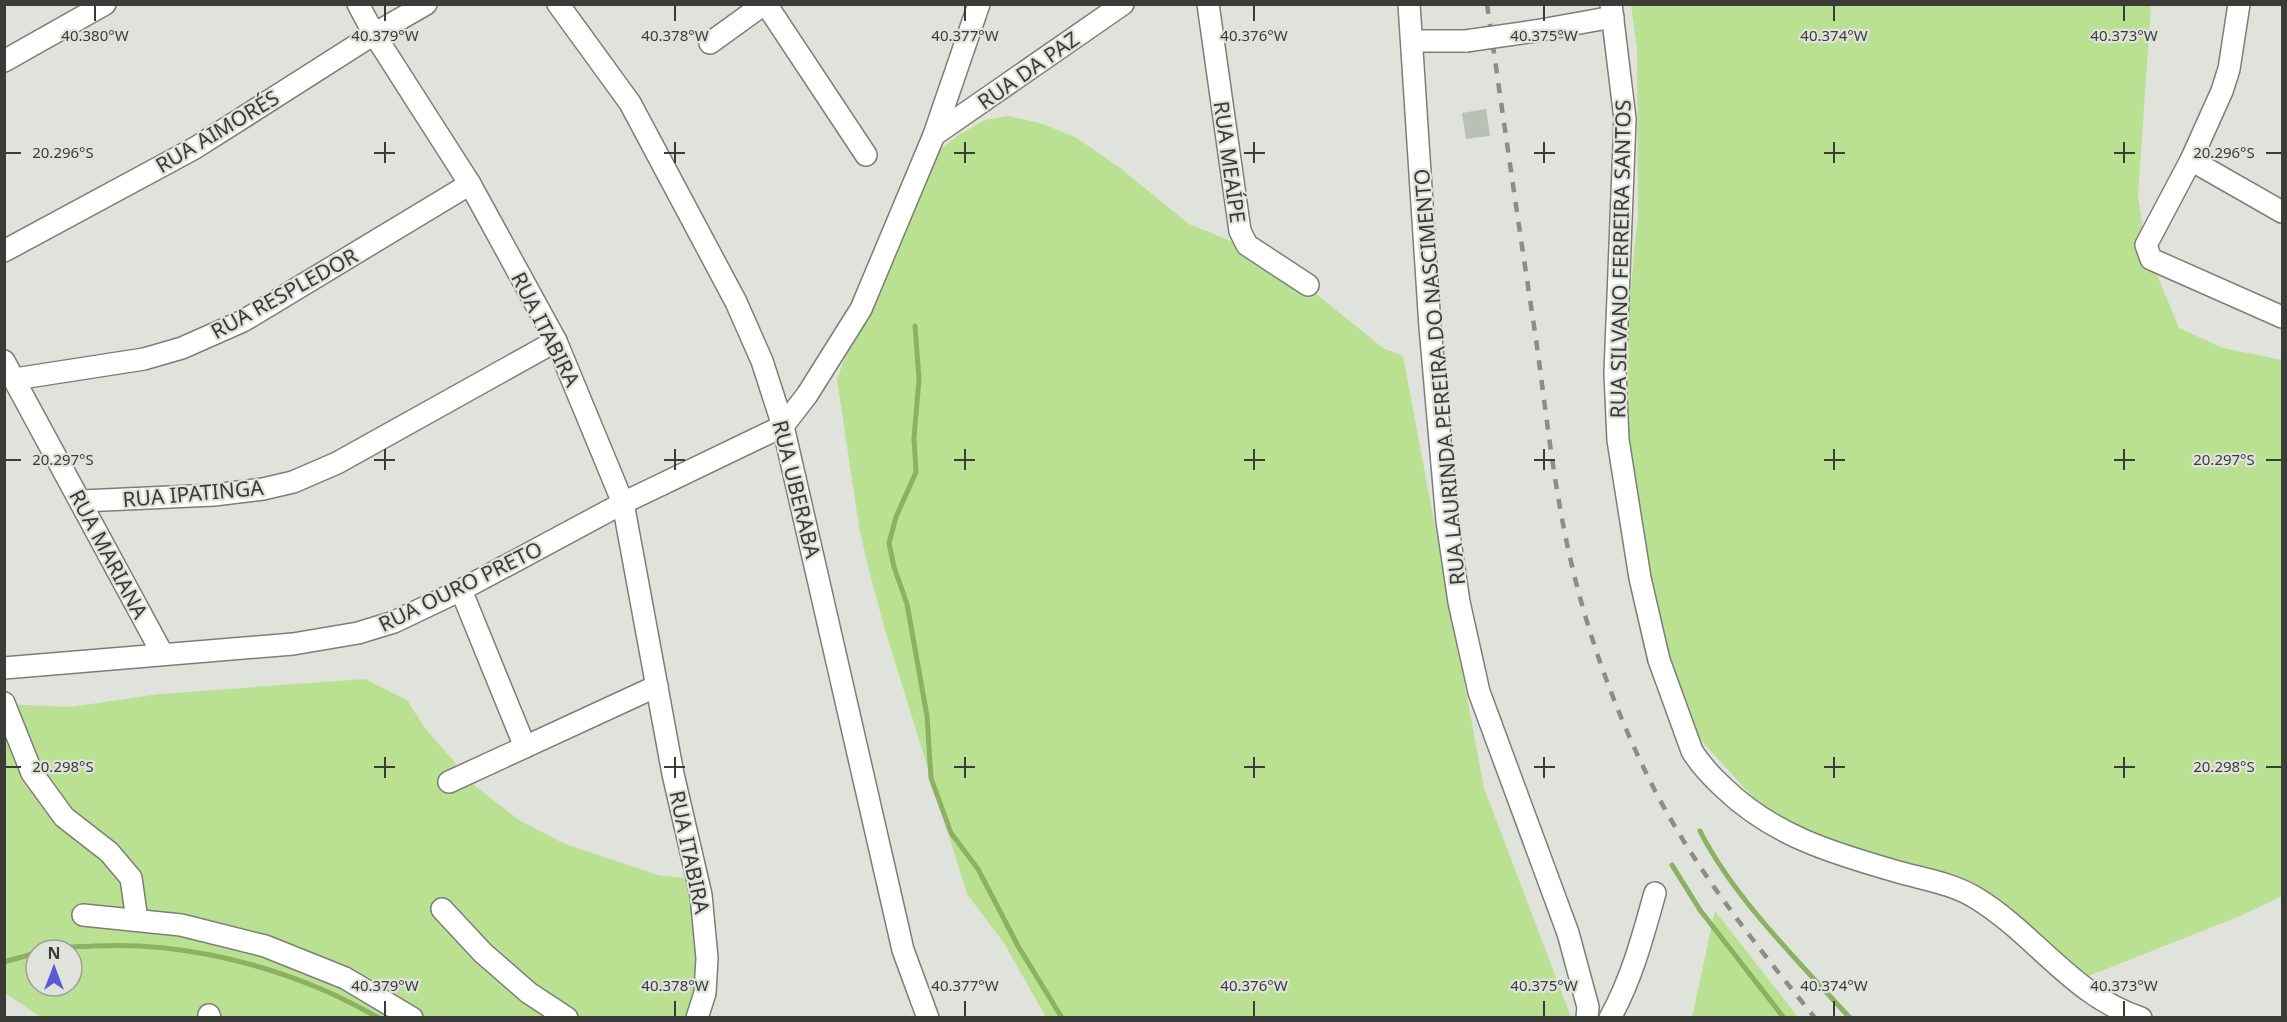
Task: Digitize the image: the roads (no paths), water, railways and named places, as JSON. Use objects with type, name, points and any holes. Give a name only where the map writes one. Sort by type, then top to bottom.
[{"type":"street","points":[[4,61],[105,4]]},
{"type":"street","name":"RUA ITABIRA","points":[[358,4],[374,34],[470,184],[556,341],[623,503],[673,774],[701,895],[706,929],[708,958],[705,993],[697,1017]]},
{"type":"street","name":"RUA AIMORÉS","points":[[4,250],[195,148],[374,34],[426,4]]},
{"type":"street","name":"RUA UBERABA","points":[[558,4],[630,103],[736,302],[762,361],[783,426],[903,950],[928,1017]]},
{"type":"street","points":[[710,43],[765,4],[866,155]]},
{"type":"street","points":[[783,426],[807,395],[861,309],[934,135],[979,4]]},
{"type":"street","name":"RUA DA PAZ","points":[[934,135],[1123,4]]},
{"type":"street","name":"RUA MEAÍPE","points":[[1208,4],[1243,241],[1256,252],[1308,285]]},
{"type":"street","name":"RUA LAURINDA PEREIRA DO NASCIMENTO","points":[[1409,4],[1430,327],[1447,521],[1459,602],[1479,692],[1568,933],[1588,1007],[1587,1017]]},
{"type":"street","points":[[2240,4],[2229,69],[2222,91],[2191,160],[2146,245],[2151,259],[2283,318]]},
{"type":"street","points":[[1412,41],[1466,41],[1535,31],[1612,11]]},
{"type":"street","name":"RUA SILVANO FERREIRA SANTOS","points":[[1612,11],[1625,119],[1614,373],[1618,440],[1640,578],[1659,660],[1692,751],[1700,764],[1743,807],[1775,828],[1834,852],[1943,884],[1975,897],[2011,923],[2061,969],[2099,998],[2129,1014],[2141,1017]]},
{"type":"street","points":[[2191,160],[2283,212]]},
{"type":"street","name":"RUA RESPLEDOR","points":[[10,370],[144,359],[182,348],[243,321],[470,184]]},
{"type":"street","name":"RUA IPATINGA","points":[[82,501],[214,495],[263,489],[293,482],[337,463],[556,341]]},
{"type":"street","name":"RUA MARIANA","points":[[10,370],[162,653]]},
{"type":"street","name":"RUA OURO PRETO","points":[[4,668],[162,653],[293,644],[358,633],[394,622],[460,590],[623,503],[783,426]]},
{"type":"street","points":[[460,590],[525,747]]},
{"type":"street","points":[[449,782],[657,686]]},
{"type":"street","points":[[4,703],[32,773],[57,809],[64,818],[109,852],[131,878],[137,920]]},
{"type":"street","points":[[1610,1017],[1629,980],[1655,893]]},
{"type":"street","points":[[442,909],[483,953],[529,993],[567,1017]]},
{"type":"street","points":[[82,915],[181,925],[265,946],[345,978],[412,1017]]},
{"type":"waterway","points":[[915,326],[919,379],[914,438],[916,472],[896,517],[889,543],[894,567],[907,604],[927,716],[931,778],[951,833],[978,869],[1018,946],[1062,1018]]},
{"type":"waterway","points":[[1700,831],[1714,856],[1749,905],[1850,1018]]},
{"type":"waterway","points":[[1672,865],[1700,910],[1784,1018]]},
{"type":"waterway","points":[[84,946],[152,947],[238,961],[294,978],[379,1018]]},
{"type":"waterway","points":[[4,962],[24,956]]},
{"type":"railway","points":[[1487,4],[1556,486],[1572,566],[1599,660],[1636,751],[1667,814],[1726,904],[1815,1018]]}]
